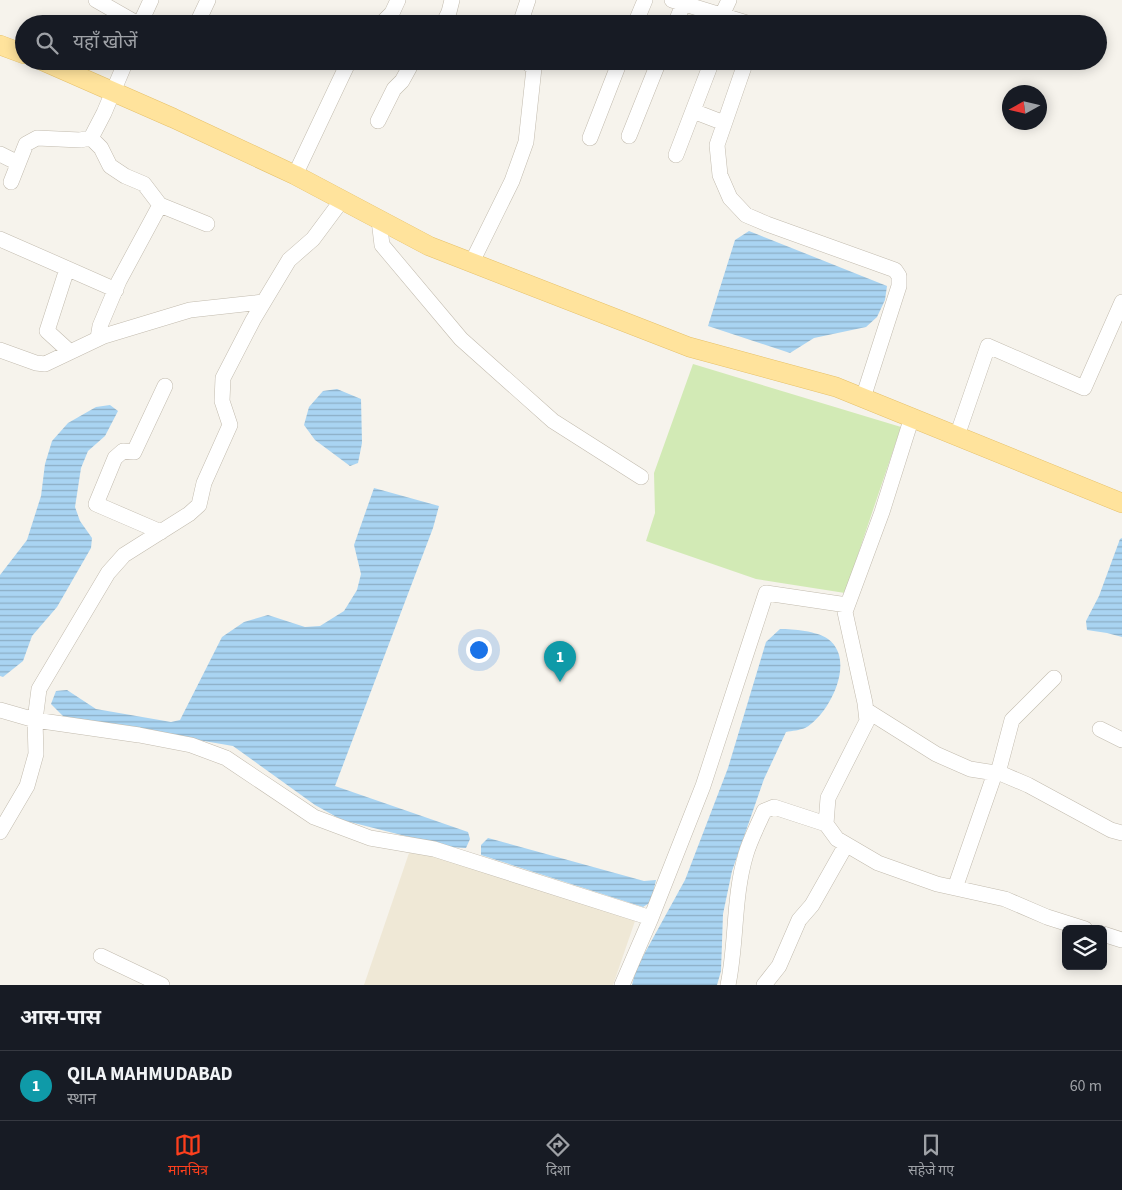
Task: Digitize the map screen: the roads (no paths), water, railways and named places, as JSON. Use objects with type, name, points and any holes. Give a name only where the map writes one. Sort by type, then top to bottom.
[{"type":"main road","points":[[0,45],[15,51]]},
{"type":"main road","points":[[63,70],[173,118],[295,176],[429,246],[689,347],[836,386],[1122,503]]},
{"type":"street","points":[[96,0],[123,15]]},
{"type":"street","points":[[144,15],[151,0]]},
{"type":"street","points":[[201,15],[208,0]]},
{"type":"street","points":[[390,15],[398,0]]},
{"type":"street","points":[[448,15],[452,0]]},
{"type":"street","points":[[523,15],[528,0]]},
{"type":"street","points":[[639,15],[645,0]]},
{"type":"street","points":[[677,15],[680,1],[722,15],[729,0]]},
{"type":"street","points":[[92,138],[122,70]]},
{"type":"street","points":[[295,176],[345,70]]},
{"type":"street","points":[[378,121],[394,89],[402,81],[408,70]]},
{"type":"street","points":[[472,262],[512,181],[526,142],[534,70]]},
{"type":"street","points":[[590,138],[616,70]]},
{"type":"street","points":[[629,136],[655,70]]},
{"type":"street","points":[[676,154],[709,70]]},
{"type":"street","points":[[743,70],[717,145],[720,175],[730,198],[746,215],[895,270],[899,276],[899,286],[863,398]]},
{"type":"street","points":[[693,111],[724,123]]},
{"type":"street","points":[[11,182],[26,144],[37,138],[80,140],[92,138]]},
{"type":"street","points":[[92,138],[101,148],[110,166],[144,184],[160,205],[207,224]]},
{"type":"street","points":[[0,154],[18,163]]},
{"type":"street","points":[[0,832],[27,786],[36,754],[35,720],[39,689],[108,573],[124,555],[189,514],[199,505],[204,483],[230,425],[222,401],[223,378],[289,260],[313,239],[342,200]]},
{"type":"street","points":[[98,338],[100,326],[116,290],[160,205]]},
{"type":"street","points":[[380,220],[382,245],[461,339],[553,421],[641,477]]},
{"type":"street","points":[[0,239],[116,290]]},
{"type":"street","points":[[67,269],[48,331],[70,352]]},
{"type":"street","points":[[0,350],[36,363],[45,364],[98,338],[190,310],[264,302]]},
{"type":"street","points":[[957,436],[988,346],[1084,388],[1122,302]]},
{"type":"street","points":[[161,532],[96,504],[115,458],[123,451],[134,452],[165,386]]},
{"type":"street","points":[[826,824],[828,798],[867,721],[845,612],[882,512],[912,417]]},
{"type":"street","points":[[622,985],[703,786],[766,594],[848,605]]},
{"type":"street","points":[[955,888],[996,773],[1012,720],[1054,678]]},
{"type":"street","points":[[0,710],[35,720],[139,735],[191,745],[226,758],[314,818],[370,838],[434,849],[650,918]]},
{"type":"street","points":[[866,710],[936,754],[970,768],[996,773],[1028,785],[1111,830],[1122,833]]},
{"type":"street","points":[[1100,729],[1122,740]]},
{"type":"street","points":[[728,985],[732,968],[735,912],[746,854],[764,811],[774,807],[826,824],[837,839],[878,863],[937,884],[1005,899],[1047,917],[1072,925]]},
{"type":"street","points":[[764,985],[779,966],[800,920],[812,905],[846,844]]},
{"type":"street","points":[[1107,935],[1122,940]]},
{"type":"street","points":[[101,956],[162,985]]},
{"type":"water","points":[[749,231],[887,286],[885,300],[877,317],[866,327],[814,338],[790,353],[708,326],[735,240]]},
{"type":"water","points":[[337,389],[361,399],[362,443],[358,463],[350,466],[315,440],[304,425],[309,407],[323,391]]},
{"type":"water","points":[[110,405],[118,411],[105,436],[88,451],[81,468],[75,507],[80,521],[92,538],[91,548],[57,607],[32,636],[23,661],[3,677],[0,676],[0,575],[27,540],[41,496],[45,464],[52,441],[68,423],[96,407]]},
{"type":"water","points":[[374,488],[439,506],[433,528],[335,786],[468,832],[470,839],[466,848],[449,847],[342,820],[315,805],[233,746],[64,717],[51,704],[56,691],[67,690],[96,709],[171,722],[180,720],[222,637],[244,622],[268,615],[305,627],[320,626],[344,611],[357,590],[361,574],[354,545]]},
{"type":"water","points":[[1122,538],[1122,637],[1087,630],[1086,621],[1099,596]]},
{"type":"water","points":[[780,629],[811,632],[828,639],[836,648],[840,660],[840,673],[830,700],[823,712],[805,728],[786,732],[764,779],[732,871],[723,914],[721,971],[717,985],[632,985],[636,969],[685,880],[728,768],[766,642]]},
{"type":"water","points":[[488,838],[644,881],[656,880],[651,902],[643,907],[481,855],[481,845]]},
{"type":"place","name":"QILA MAHMUDABAD","points":[[560,682]]}]
